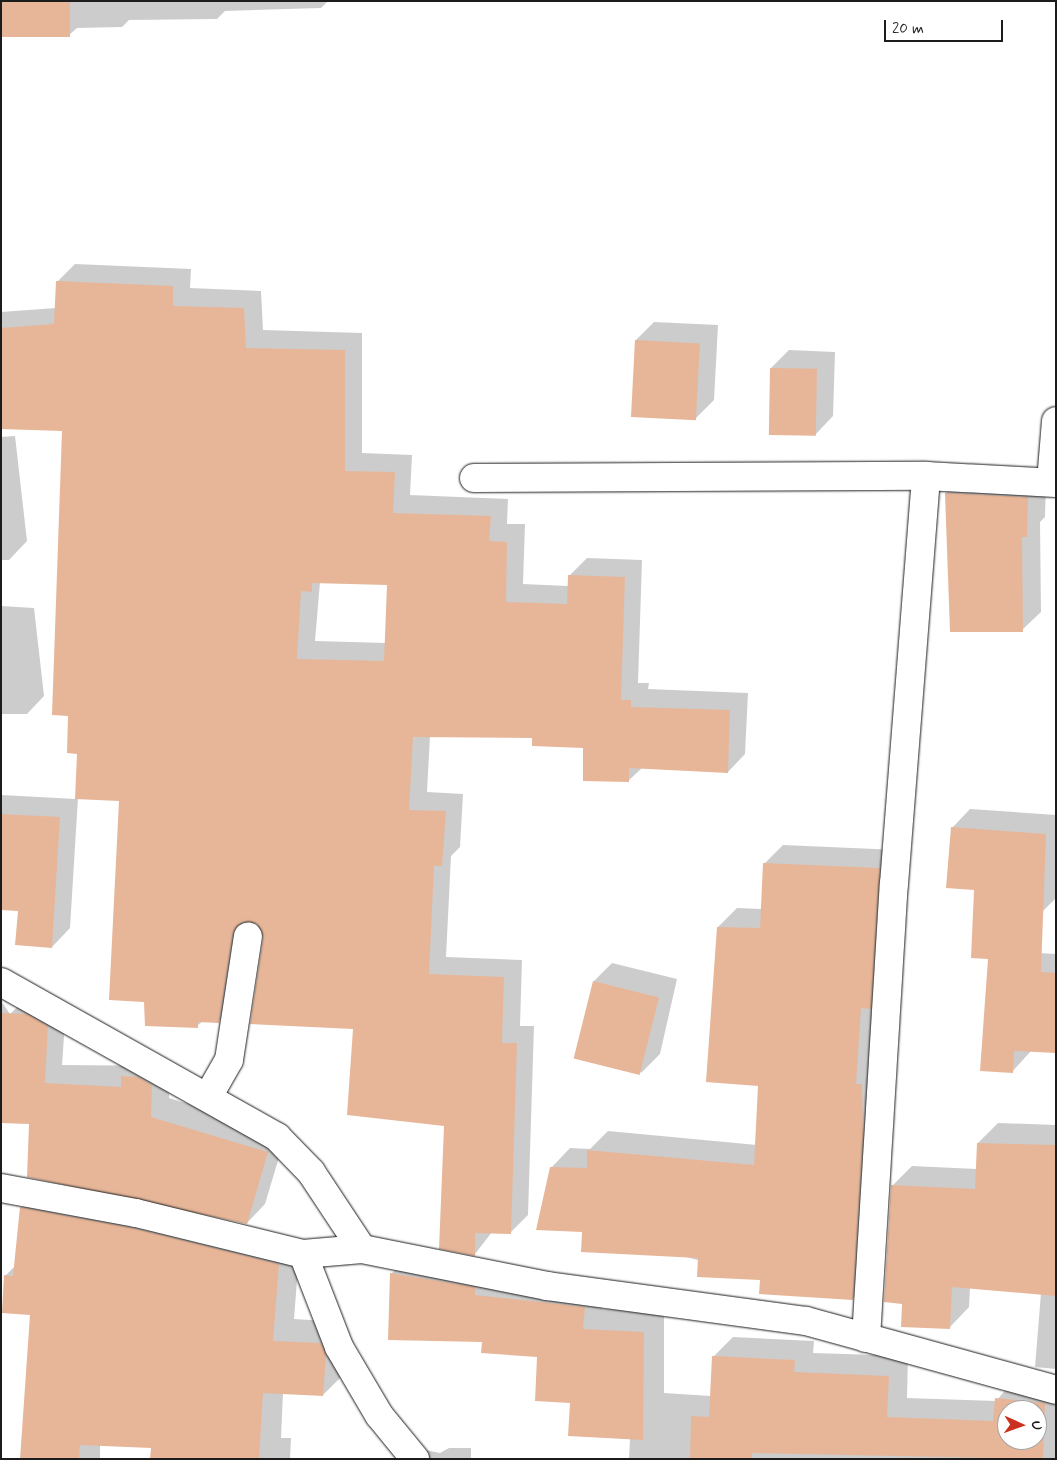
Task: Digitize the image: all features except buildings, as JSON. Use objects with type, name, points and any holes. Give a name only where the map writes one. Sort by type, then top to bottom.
[{"type":"street","points":[[474,478],[926,476],[1053,483],[1056,421]]},
{"type":"street","points":[[866,1338],[894,884],[926,476]]},
{"type":"street","points":[[209,1096],[229,1060],[234,1041],[248,936]]},
{"type":"street","points":[[1,982],[209,1096],[276,1137],[311,1172],[362,1249]]},
{"type":"street","points":[[1,1188],[136,1213],[303,1254],[362,1249],[547,1286],[806,1321],[1056,1390]]},
{"type":"street","points":[[303,1254],[339,1346],[379,1415],[415,1459]]}]
